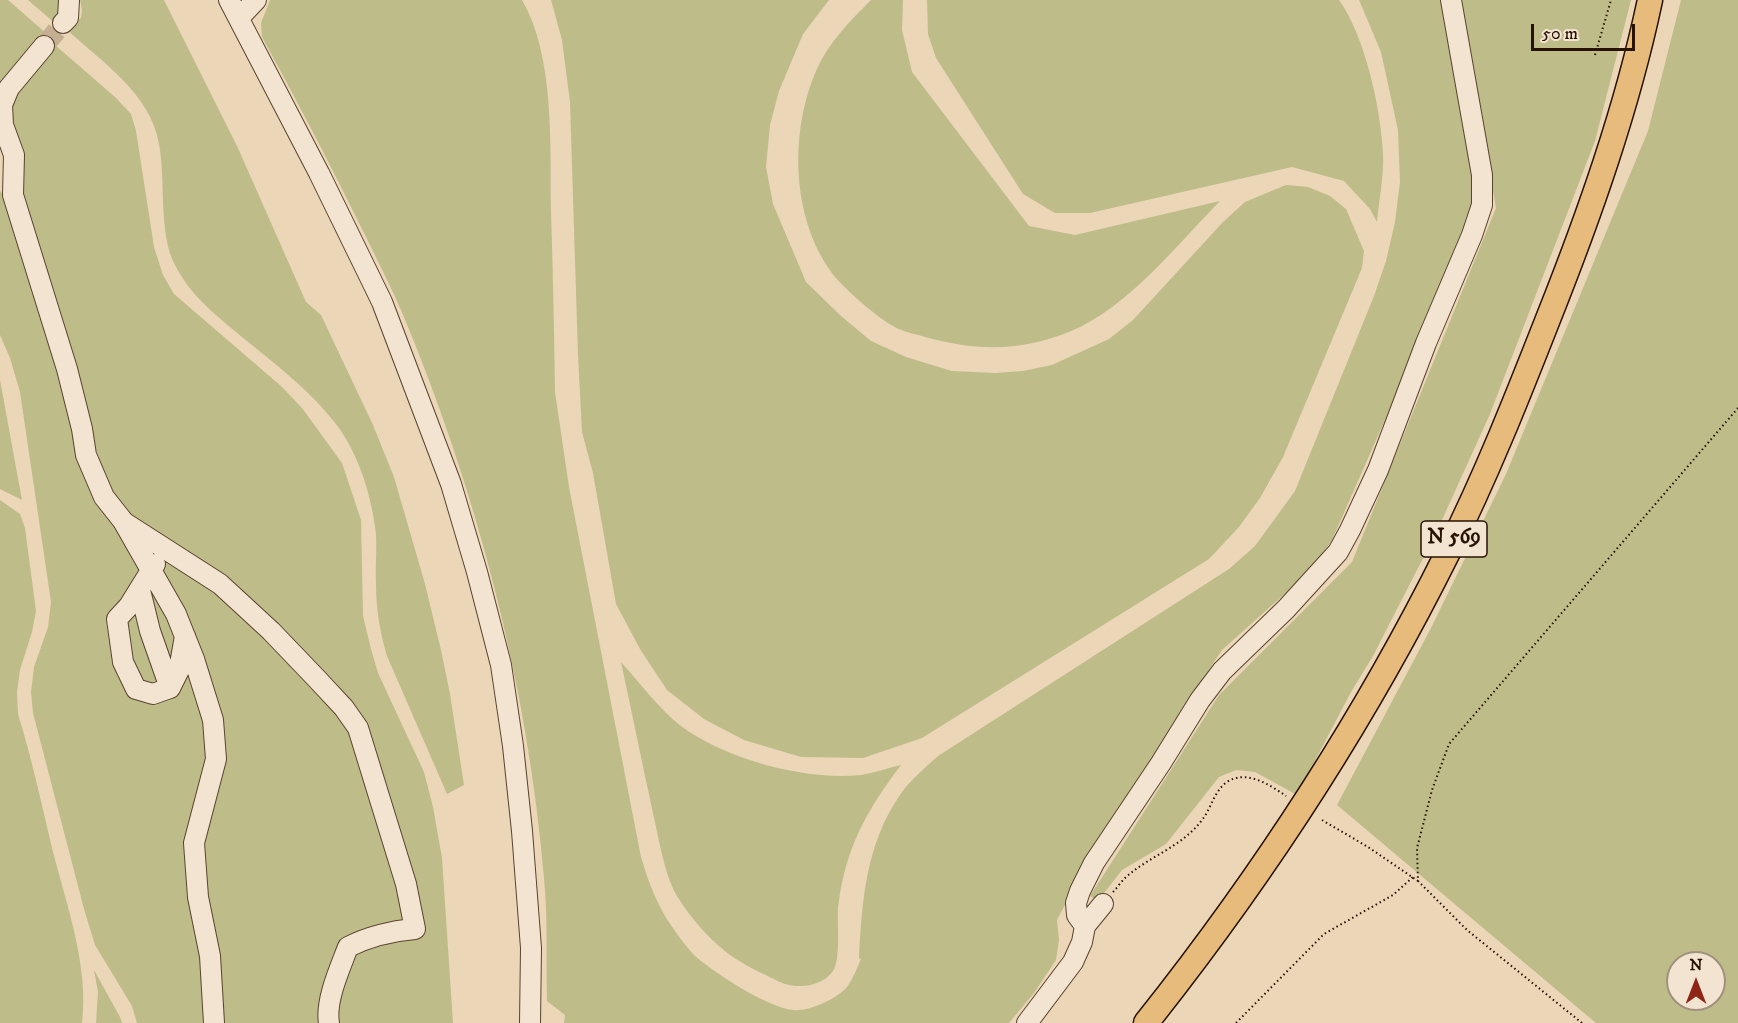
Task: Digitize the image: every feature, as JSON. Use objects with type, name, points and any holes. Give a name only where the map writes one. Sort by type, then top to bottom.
[{"type":"main road","name":"N 569","points":[[1146,1023],[1248,887],[1323,774],[1397,649],[1447,554],[1508,423],[1582,227],[1623,104],[1650,0]]},
{"type":"lane","points":[[63,23],[68,18],[69,0]]},
{"type":"lane","points":[[229,0],[319,173],[382,302],[451,484],[474,561],[501,665],[513,746],[531,948],[530,1023]]},
{"type":"lane","points":[[238,18],[255,0]]},
{"type":"lane","points":[[1085,926],[1077,915],[1076,903],[1080,891],[1094,864],[1200,700],[1222,671],[1286,609],[1338,552],[1378,470],[1426,343],[1472,236],[1482,205],[1482,176],[1451,0]]},
{"type":"lane","points":[[44,46],[9,88],[2,105],[3,125],[14,155],[6,185],[67,369],[86,455],[104,497],[123,521],[176,614],[213,720],[216,759],[194,843],[198,897],[210,956],[214,1023]]},
{"type":"lane","points":[[123,521],[220,584],[262,623],[344,708],[358,728],[406,884],[415,929],[370,936],[348,947],[337,974],[328,1015],[329,1023]]},
{"type":"lane","points":[[162,547],[140,590],[117,620],[123,662],[135,689],[153,694],[170,688],[179,670],[185,636]]},
{"type":"lane","points":[[140,590],[147,621],[170,688]]},
{"type":"lane","points":[[1027,1023],[1073,962],[1082,942],[1085,926],[1103,904]]},
{"type":"path","points":[[1595,55],[1611,0]]},
{"type":"path","points":[[1418,881],[1417,848],[1432,790],[1449,744],[1738,408]]},
{"type":"path","points":[[1103,904],[1125,878],[1184,839],[1202,820],[1215,795],[1227,782],[1239,778],[1257,779],[1288,797]]},
{"type":"path","points":[[1322,820],[1413,877],[1467,930],[1582,1023]]},
{"type":"path","points":[[1236,1023],[1324,934],[1393,895],[1413,877]]},
{"type":"shaded area","points":[[0,0],[8,0],[47,34],[25,55],[0,92]]},
{"type":"shaded area","points":[[28,0],[65,0],[57,25]]},
{"type":"shaded area","points":[[80,0],[164,0],[237,146],[306,302],[321,315],[373,425],[394,477],[425,584],[450,694],[464,785],[447,794],[387,656],[377,602],[374,520],[364,479],[353,452],[339,428],[316,401],[227,325],[194,293],[181,275],[175,265],[166,238],[161,158],[154,126],[146,109],[123,80],[66,29],[81,18]]},
{"type":"shaded area","points":[[270,0],[522,0],[533,23],[540,48],[548,103],[555,392],[569,487],[641,857],[658,903],[693,954],[726,979],[755,996],[782,1008],[799,1010],[822,1004],[836,996],[847,987],[853,977],[861,959],[859,958],[864,894],[873,853],[889,814],[913,779],[938,756],[1229,569],[1255,546],[1295,491],[1374,296],[1386,261],[1395,222],[1400,182],[1398,130],[1381,52],[1359,0],[1446,0],[1477,167],[1470,213],[1440,295],[1332,540],[1309,572],[1222,650],[1067,901],[1057,920],[1059,940],[1056,960],[1034,993],[1009,1023],[564,1023],[565,1015],[547,1001],[545,893],[536,805],[525,733],[495,588],[453,447],[401,310],[329,164],[262,37],[261,23]]},
{"type":"shaded area","points":[[551,0],[829,0],[803,34],[779,91],[770,125],[766,167],[773,204],[806,282],[841,316],[871,341],[906,357],[952,371],[995,373],[1023,371],[1052,365],[1109,339],[1133,320],[1223,222],[1245,202],[1286,185],[1308,187],[1330,196],[1346,209],[1364,251],[1362,268],[1283,457],[1260,498],[1239,527],[1209,559],[922,738],[863,758],[801,757],[744,740],[704,719],[667,690],[640,649],[616,604],[593,473],[582,432],[570,102],[562,40]]},
{"type":"shaded area","points":[[871,0],[903,0],[902,30],[912,72],[1029,226],[1075,235],[1220,201],[1131,292],[1091,321],[1071,331],[1034,343],[980,347],[944,342],[905,332],[892,325],[849,291],[836,278],[821,256],[810,231],[799,177],[801,122],[807,95],[816,71],[833,42]]},
{"type":"shaded area","points":[[927,0],[1339,0],[1357,33],[1364,53],[1379,116],[1383,162],[1377,222],[1370,209],[1344,181],[1292,167],[1090,213],[1055,213],[1023,194],[936,58],[928,34]]},
{"type":"shaded area","points":[[1460,0],[1631,0],[1595,141],[1490,414],[1437,531],[1373,656],[1351,692],[1297,795],[1255,772],[1236,770],[1219,777],[1166,844],[1122,870],[1098,901],[1090,896],[1219,695],[1352,562],[1496,208]]},
{"type":"shaded area","points":[[1681,0],[1738,0],[1738,1023],[1596,1023],[1337,805],[1431,628],[1506,474],[1648,131]]},
{"type":"shaded area","points":[[55,45],[115,97],[131,114],[136,131],[154,247],[163,275],[174,294],[281,386],[302,408],[342,463],[361,520],[363,616],[371,649],[378,673],[424,772],[433,807],[442,858],[453,1023],[137,1023],[132,1006],[95,945],[33,713],[31,692],[34,667],[48,627],[51,602],[20,392],[10,358],[0,335],[0,191],[7,200],[108,489],[26,219],[9,131],[12,92]]},
{"type":"shaded area","points":[[0,380],[22,500],[0,489]]},
{"type":"shaded area","points":[[0,500],[20,514],[25,528],[36,611],[20,670],[17,692],[18,714],[80,959],[82,1023],[0,1023]]},
{"type":"shaded area","points":[[621,662],[657,704],[681,726],[699,738],[743,758],[816,775],[861,775],[901,765],[877,798],[852,849],[841,887],[838,908],[838,950],[833,971],[828,977],[806,986],[790,985],[741,962],[727,953],[703,930],[677,896],[662,856]]},
{"type":"shaded area","points":[[94,970],[122,1023],[96,1023],[98,992]]},
{"type":"tunnel","points":[[44,46],[63,23]]}]
